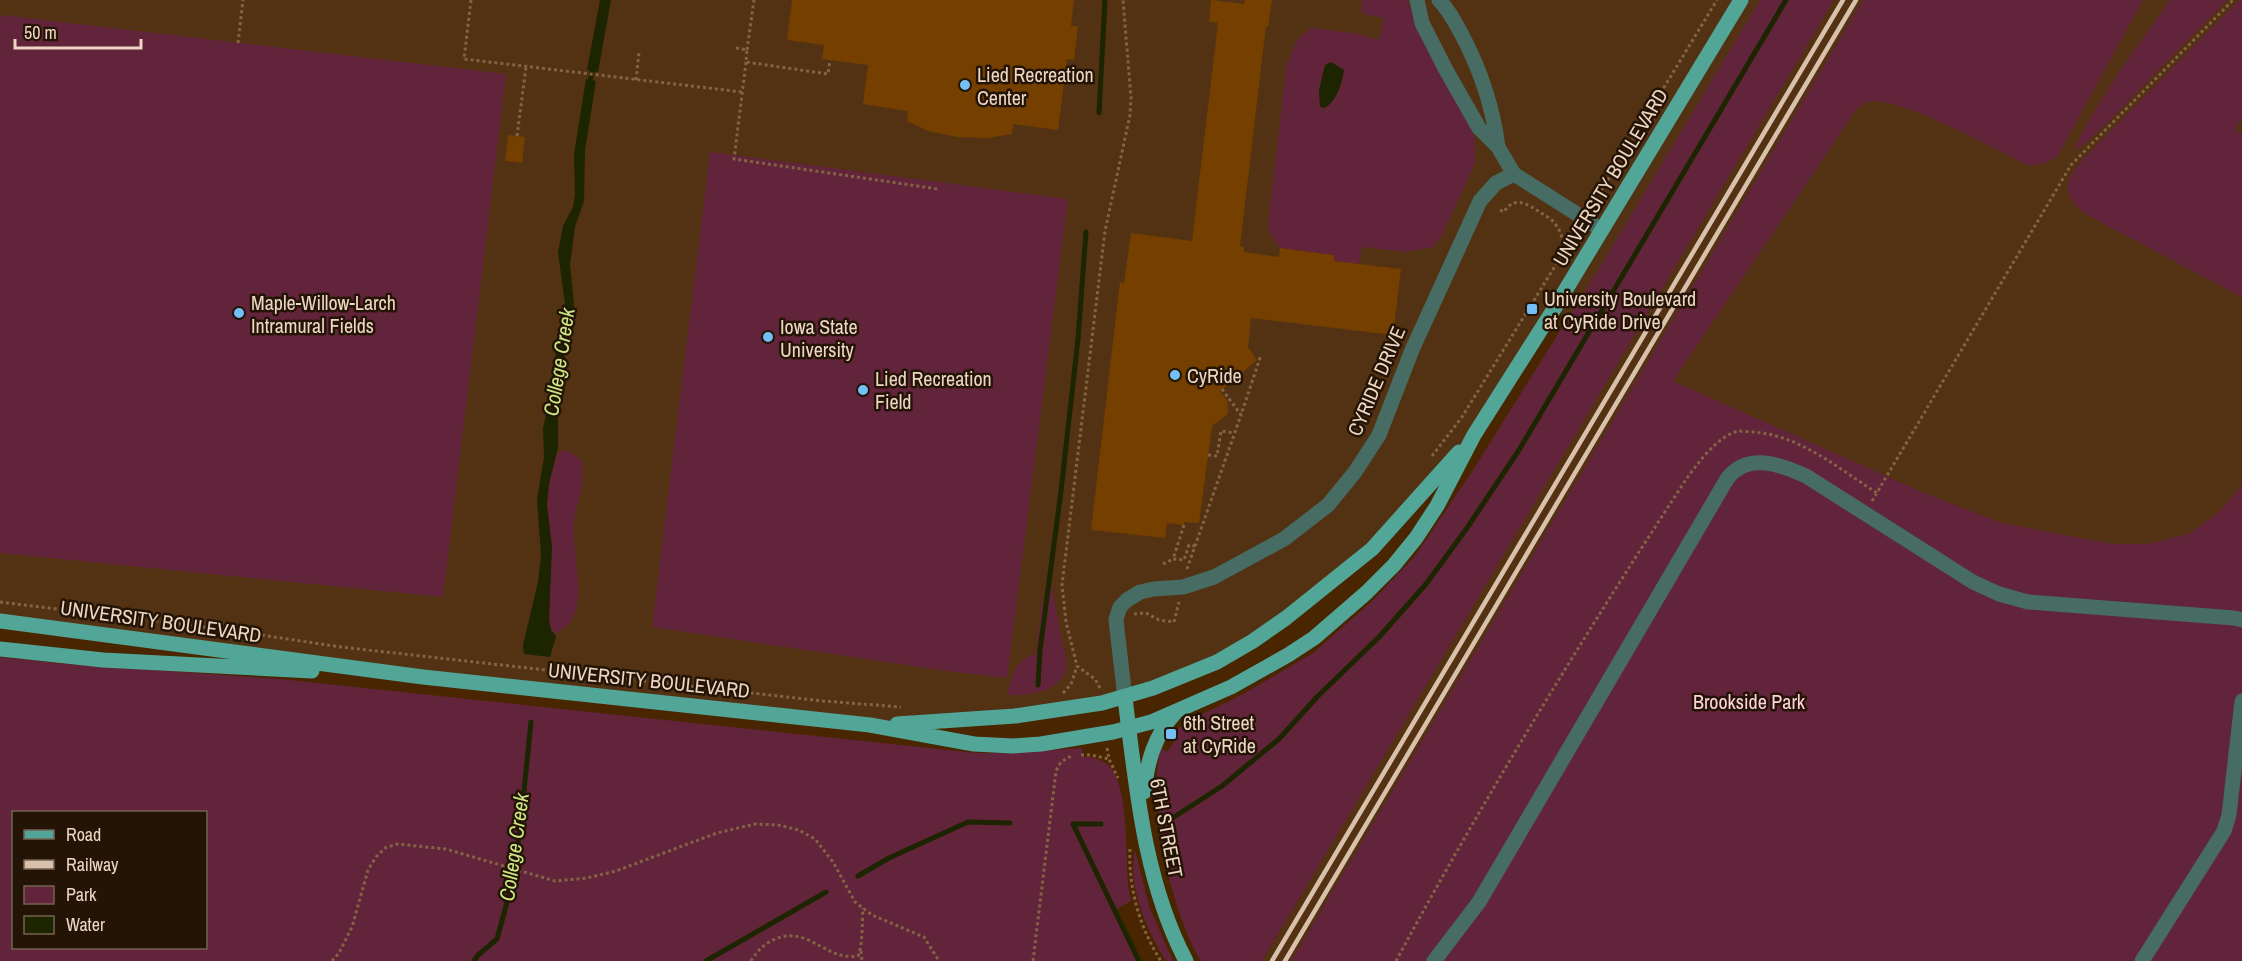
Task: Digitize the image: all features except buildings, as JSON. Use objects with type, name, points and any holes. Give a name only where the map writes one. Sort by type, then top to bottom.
[{"type":"main road","name":"UNIVERSITY BOULEVARD","points":[[0,621],[423,677],[870,724],[954,741],[1013,746],[1041,744],[1129,728],[1177,711],[1231,687],[1314,638],[1394,565],[1416,538],[1441,498],[1474,435],[1602,230],[1741,0]]},
{"type":"main road","name":"UNIVERSITY BOULEVARD","points":[[870,724],[914,724],[1015,716],[1125,698],[1217,662],[1286,618],[1372,549],[1474,435]]},
{"type":"main road","name":"UNIVERSITY BOULEVARD","points":[[0,649],[103,660],[423,677]]},
{"type":"main road","name":"6TH STREET","points":[[1125,698],[1147,849],[1173,937],[1186,961]]},
{"type":"main road","points":[[1142,813],[1146,773],[1152,751],[1159,734],[1177,711]]},
{"type":"street","points":[[1418,0],[1422,23],[1446,70],[1479,128],[1498,147],[1514,174],[1602,230]]},
{"type":"street","points":[[1439,0],[1448,8],[1473,56],[1485,87],[1498,147]]},
{"type":"street","name":"CYRIDE DRIVE","points":[[1125,698],[1116,619],[1120,608],[1127,600],[1140,592],[1183,587],[1214,577],[1284,539],[1328,505],[1355,472],[1379,435],[1412,350],[1480,201],[1496,183],[1514,174]]},
{"type":"street","points":[[1434,961],[1479,902],[1735,468],[1758,462],[1782,464],[1806,476],[1972,582],[1999,594],[2028,602],[2242,620]]},
{"type":"street","points":[[2142,961],[2224,831],[2229,815],[2242,701]]},
{"type":"path","points":[[238,43],[243,0]]},
{"type":"path","points":[[471,0],[464,59],[742,92]]},
{"type":"path","points":[[754,0],[734,159],[938,189]]},
{"type":"path","points":[[1068,696],[1060,697],[1071,684],[1077,666],[1066,622],[1062,585],[1106,231],[1130,115],[1131,98],[1123,0]]},
{"type":"path","points":[[1605,185],[1717,0]]},
{"type":"path","points":[[1865,513],[2071,165],[2233,0]]},
{"type":"path","points":[[736,48],[747,50]]},
{"type":"path","points":[[636,80],[639,52]]},
{"type":"path","points":[[746,62],[828,74],[830,60]]},
{"type":"path","points":[[517,136],[526,67]]},
{"type":"path","points":[[1500,210],[1504,212],[1508,206],[1519,202],[1528,204],[1556,225],[1560,233],[1563,254]]},
{"type":"path","points":[[1428,462],[1461,417],[1567,247]]},
{"type":"path","points":[[1186,572],[1261,355]]},
{"type":"path","points":[[1222,389],[1241,415]]},
{"type":"path","points":[[1218,456],[1221,431],[1234,433]]},
{"type":"path","points":[[1396,961],[1515,750],[1594,621],[1685,481],[1700,461],[1719,442],[1739,431],[1768,433],[1800,444],[1878,493]]},
{"type":"path","points":[[1208,455],[1226,457]]},
{"type":"path","points":[[1173,559],[1184,525]]},
{"type":"path","points":[[1162,564],[1173,559],[1184,560],[1188,545],[1196,546]]},
{"type":"path","points":[[0,602],[221,629],[340,647],[823,701],[902,707]]},
{"type":"path","points":[[1130,618],[1134,614],[1146,614],[1159,620],[1174,622]]},
{"type":"path","points":[[1077,666],[1095,679],[1100,690],[1107,686]]},
{"type":"path","points":[[1033,961],[1056,771],[1061,762],[1071,756],[1091,754],[1108,759]]},
{"type":"path","points":[[332,961],[339,953],[352,927],[368,870],[376,857],[386,848],[398,844],[446,849],[537,878],[555,881],[587,879],[652,859],[717,833],[755,824],[778,825],[799,830],[815,840],[833,862],[855,902],[888,922],[924,937],[939,961]]},
{"type":"path","points":[[862,961],[860,936],[863,908]]},
{"type":"path","points":[[751,961],[772,938],[784,936],[804,938],[847,958],[858,956],[861,949]]},
{"type":"shaded area","name":"Iowa State University","points":[[0,0],[2242,0],[2242,527],[2202,569],[2002,523],[1922,492],[1672,381],[1646,365],[1291,961],[1262,961],[1624,351],[1554,309],[1474,435],[1407,511],[1253,641],[1125,698],[870,725],[0,621]]},
{"type":"green space","points":[[1362,0],[1407,0],[1471,127],[1475,139],[1475,163],[1442,235],[1434,247],[1406,252],[1362,247],[1359,264],[1334,261],[1334,255],[1280,248],[1271,235],[1268,225],[1286,69],[1292,51],[1302,35],[1312,28],[1359,34],[1379,40],[1384,18],[1363,14]]},
{"type":"green space","points":[[1760,0],[1834,0],[1262,961],[1201,961],[1180,916],[1164,857],[1157,797],[1157,770],[1161,748],[1167,752],[1175,740],[1170,735],[1183,724],[1243,694],[1313,653],[1371,602],[1415,556],[1473,470],[1600,267]]},
{"type":"green space","name":"Brookside Park","points":[[1863,0],[2143,0],[2057,157],[2042,164],[2028,165],[1948,125],[1901,106],[1882,102],[1863,104],[1856,110],[1673,381],[1922,492],[2002,523],[2113,544],[2147,544],[2189,534],[2219,512],[2242,485],[2242,961],[1291,961]]},
{"type":"green space","points":[[2170,0],[2227,0],[2109,121],[2085,144],[2073,150],[2106,92]]},
{"type":"green space","points":[[2239,0],[2242,0],[2242,118],[2235,129],[2242,134],[2242,297],[2087,215],[2072,200],[2068,188],[2072,174],[2085,157]]},
{"type":"green space","name":"Maple-Willow-Larch Intramural Fields","points":[[0,15],[506,74],[443,597],[0,553]]},
{"type":"green space","name":"Lied Recreation Field","points":[[710,152],[1068,199],[1007,678],[652,627]]},
{"type":"green space","points":[[560,451],[570,452],[583,462],[583,471],[574,521],[578,600],[575,614],[568,625],[556,633],[556,636],[548,614],[551,573],[547,494],[553,463]]},
{"type":"green space","points":[[1047,584],[1051,586],[1054,598],[1066,655],[1066,669],[1063,677],[1050,688],[1024,695],[1007,695],[1019,664],[1029,656],[1036,654],[1041,608]]},
{"type":"green space","points":[[0,657],[65,664],[280,679],[977,753],[1082,748],[1083,757],[1097,759],[1109,766],[1121,792],[1131,901],[1113,911],[1137,961],[0,961]]},
{"type":"green space","points":[[1135,850],[1149,906],[1173,961],[1166,961],[1140,908],[1134,878]]},
{"type":"water","points":[[600,0],[611,0],[598,72],[587,70]]},
{"type":"water","points":[[1331,62],[1344,70],[1333,101],[1325,108],[1320,107],[1319,90],[1325,65]]},
{"type":"water","points":[[586,79],[596,81],[585,150],[584,201],[575,227],[570,264],[575,315],[563,364],[558,412],[558,448],[549,484],[547,505],[552,546],[549,620],[551,630],[556,636],[550,657],[524,654],[523,645],[538,582],[541,555],[537,499],[544,457],[543,428],[552,389],[557,339],[565,304],[558,252],[563,226],[573,207],[575,196],[574,154]]},
{"type":"waterway","points":[[1099,113],[1105,0]]},
{"type":"waterway","points":[[1171,819],[1222,786],[1279,739],[1317,697],[1380,636],[1426,584],[1519,450],[1786,0]]},
{"type":"waterway","name":"College Creek","points":[[589,87],[593,67]]},
{"type":"waterway","points":[[1038,685],[1040,650],[1078,339],[1086,232]]},
{"type":"waterway","name":"College Creek","points":[[474,961],[497,939],[512,884],[531,722]]},
{"type":"waterway","points":[[858,876],[889,858],[968,822],[1010,823]]},
{"type":"waterway","points":[[1101,824],[1073,824],[1139,961]]},
{"type":"waterway","points":[[706,961],[826,892]]},
{"type":"railway","points":[[1272,961],[1843,0]]},
{"type":"railway","points":[[1285,961],[1856,0]]},
{"type":"place","name":"Lied Recreation Center","points":[[965,85]]},
{"type":"place","name":"University Boulevard at CyRide Drive","points":[[1532,309]]},
{"type":"place","name":"Maple-Willow-Larch Intramural Fields","points":[[239,313]]},
{"type":"place","name":"Iowa State University","points":[[768,337]]},
{"type":"place","name":"CyRide","points":[[1175,375]]},
{"type":"place","name":"Lied Recreation Field","points":[[863,390]]},
{"type":"place","name":"6th Street at CyRide","points":[[1171,734]]}]
